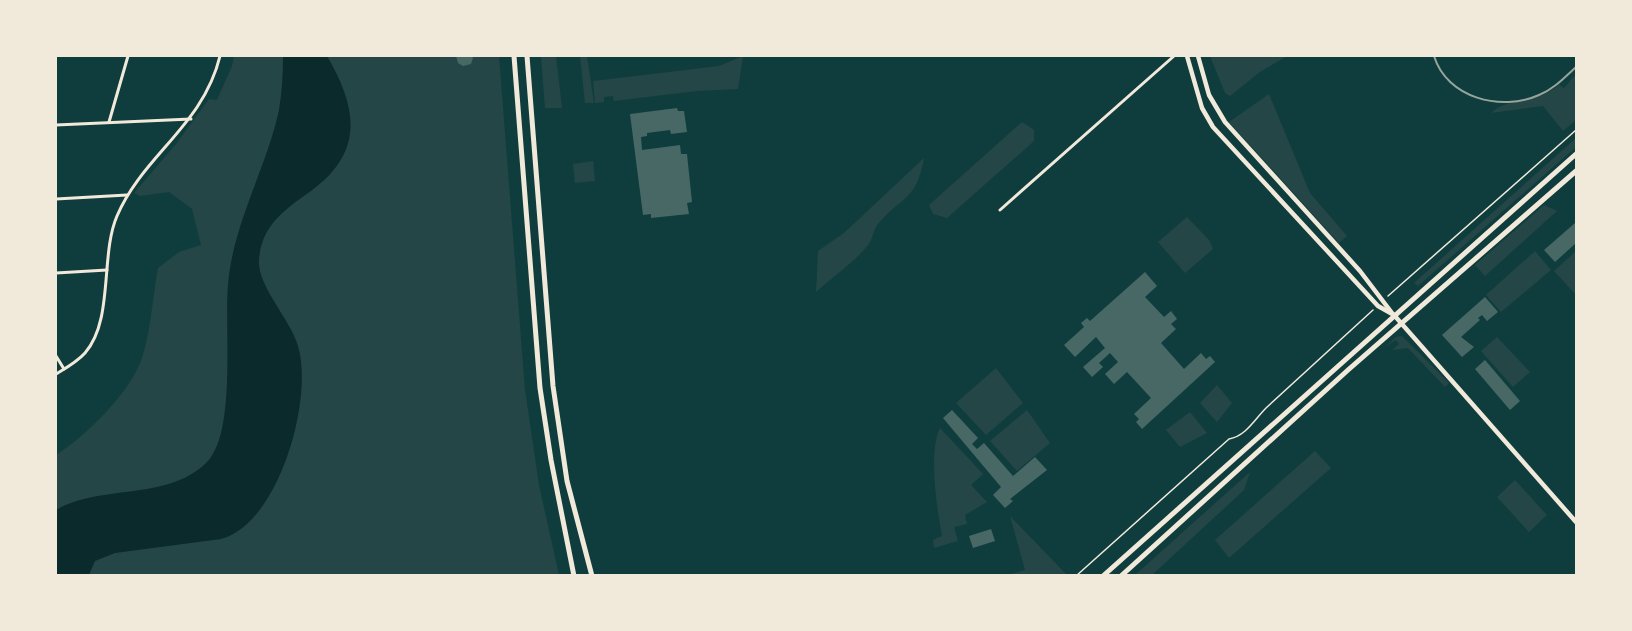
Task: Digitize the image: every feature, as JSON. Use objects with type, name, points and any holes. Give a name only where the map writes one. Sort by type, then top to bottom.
[{"type":"main road","points":[[514,56],[535,331],[547,439],[574,576]]},
{"type":"main road","points":[[527,56],[548,330],[560,437],[574,514],[592,576]]},
{"type":"main road","points":[[520,134],[533,132]]},
{"type":"main road","points":[[1103,576],[1576,154]]},
{"type":"main road","points":[[1122,576],[1401,323],[1576,171]]},
{"type":"main road","points":[[547,439],[560,437]]},
{"type":"street","points":[[109,122],[128,56]]},
{"type":"street","points":[[56,374],[86,352],[95,335],[112,231],[127,195],[191,119],[208,90],[220,56]]},
{"type":"street","points":[[1000,210],[1174,56]]},
{"type":"street","points":[[1187,56],[1200,102],[1209,122],[1370,298],[1394,315]]},
{"type":"street","points":[[1198,56],[1209,95],[1219,114],[1378,292],[1394,315],[1576,522]]},
{"type":"street","points":[[1209,122],[1219,114]]},
{"type":"street","points":[[56,125],[191,119]]},
{"type":"street","points":[[56,199],[127,195]]},
{"type":"street","points":[[56,273],[106,270]]},
{"type":"street","points":[[56,356],[63,369]]},
{"type":"path","points":[[1388,296],[1576,130]]},
{"type":"path","points":[[1076,576],[1229,438],[1238,437],[1373,310]]},
{"type":"shaded area","points":[[234,56],[499,56],[525,390],[539,485],[559,575],[56,576],[56,455],[81,436],[107,411],[138,369],[148,334],[158,268],[179,252],[201,245],[192,209],[169,192],[140,196],[134,193],[176,144],[209,99],[217,100]]},
{"type":"shaded area","points":[[283,56],[327,56],[344,93],[349,110],[350,127],[348,144],[341,160],[329,176],[276,220],[264,237],[261,248],[259,260],[263,281],[294,336],[302,369],[301,396],[296,426],[275,485],[260,510],[242,529],[221,539],[115,553],[95,561],[89,575],[56,575],[56,510],[93,497],[172,483],[190,475],[206,463],[216,449],[226,405],[227,304],[231,262],[236,240],[279,110]]},
{"type":"shaded area","points":[[541,56],[556,56],[562,108],[545,108]]},
{"type":"shaded area","points":[[580,56],[587,56],[594,103],[585,103]]},
{"type":"shaded area","points":[[743,56],[738,89],[697,91],[614,101],[613,96],[604,97],[604,102],[595,103],[593,81],[719,66]]},
{"type":"shaded area","points":[[1210,56],[1287,56],[1260,72],[1230,96],[1225,93]]},
{"type":"shaded area","points":[[1576,74],[1576,120],[1563,131],[1543,106],[1491,113],[1504,105],[1541,95],[1559,85],[1564,88]]},
{"type":"shaded area","points":[[1269,94],[1310,193],[1347,236],[1339,243],[1229,122]]},
{"type":"shaded area","points":[[1022,122],[1034,130],[1034,141],[947,218],[933,214],[929,205]]},
{"type":"shaded area","points":[[1576,138],[1576,147],[1418,286],[1414,283]]},
{"type":"shaded area","points":[[924,158],[913,190],[878,224],[870,243],[863,251],[816,292],[818,251],[844,233]]},
{"type":"shaded area","points":[[593,161],[595,181],[575,183],[573,164]]},
{"type":"shaded area","points":[[1544,205],[1557,211],[1485,276],[1475,265]]},
{"type":"shaded area","points":[[1187,217],[1209,240],[1213,249],[1185,273],[1158,242]]},
{"type":"shaded area","points":[[1535,251],[1551,270],[1501,312],[1486,295]]},
{"type":"shaded area","points":[[1576,251],[1576,295],[1554,271]]},
{"type":"shaded area","points":[[1402,336],[1449,383],[1445,387],[1408,348],[1392,350],[1399,344],[1396,340],[1385,347],[1396,337]]},
{"type":"shaded area","points":[[1497,337],[1530,372],[1513,387],[1481,351]]},
{"type":"shaded area","points":[[996,368],[1023,403],[986,435],[956,403]]},
{"type":"shaded area","points":[[1217,385],[1232,403],[1217,422],[1200,403]]},
{"type":"shaded area","points":[[1027,410],[1050,443],[1017,471],[990,441]]},
{"type":"shaded area","points":[[1190,412],[1207,433],[1180,447],[1166,430]]},
{"type":"shaded area","points":[[940,428],[983,474],[971,485],[987,502],[965,515],[967,524],[954,527],[958,541],[934,548],[933,540],[942,536],[934,466],[936,438]]},
{"type":"shaded area","points":[[1315,451],[1331,468],[1229,558],[1215,540]]},
{"type":"shaded area","points":[[1250,472],[1244,490],[1152,575],[1135,575]]},
{"type":"shaded area","points":[[1515,480],[1547,515],[1529,532],[1497,497]]},
{"type":"shaded area","points":[[1010,516],[1067,575],[1008,575],[1025,570]]},
{"type":"building","points":[[456,56],[472,56],[473,58],[471,64],[463,66],[458,63]]},
{"type":"building","points":[[677,108],[678,111],[684,111],[687,132],[671,134],[670,130],[647,133],[647,136],[641,137],[642,150],[680,145],[681,154],[687,154],[692,202],[687,203],[689,214],[651,218],[651,214],[643,215],[630,114]]},
{"type":"building","points":[[1575,223],[1576,243],[1555,262],[1544,250]]},
{"type":"building","points":[[1145,272],[1157,286],[1145,297],[1164,317],[1171,311],[1177,319],[1171,324],[1176,329],[1161,343],[1184,369],[1201,353],[1206,359],[1210,356],[1215,362],[1142,429],[1136,422],[1139,419],[1134,414],[1151,398],[1127,372],[1114,384],[1105,374],[1118,362],[1110,353],[1099,363],[1103,367],[1092,377],[1083,367],[1105,348],[1096,337],[1075,357],[1064,345],[1084,327],[1081,323],[1087,318],[1090,321]]},
{"type":"building","points":[[1485,297],[1498,312],[1487,321],[1482,315],[1478,318],[1480,320],[1461,337],[1474,347],[1462,357],[1442,335]]},
{"type":"building","points":[[1485,360],[1520,401],[1510,410],[1475,369]]},
{"type":"building","points":[[952,410],[978,438],[972,444],[977,449],[984,443],[1013,476],[1035,457],[1047,470],[1010,499],[1013,501],[1005,508],[993,495],[1001,487],[943,418]]},
{"type":"building","points":[[991,529],[995,541],[973,548],[969,536]]},
{"type":"railway","points":[[1434,56],[1441,70],[1451,82],[1477,98],[1493,101],[1524,100],[1539,95],[1554,86],[1576,67]]}]
